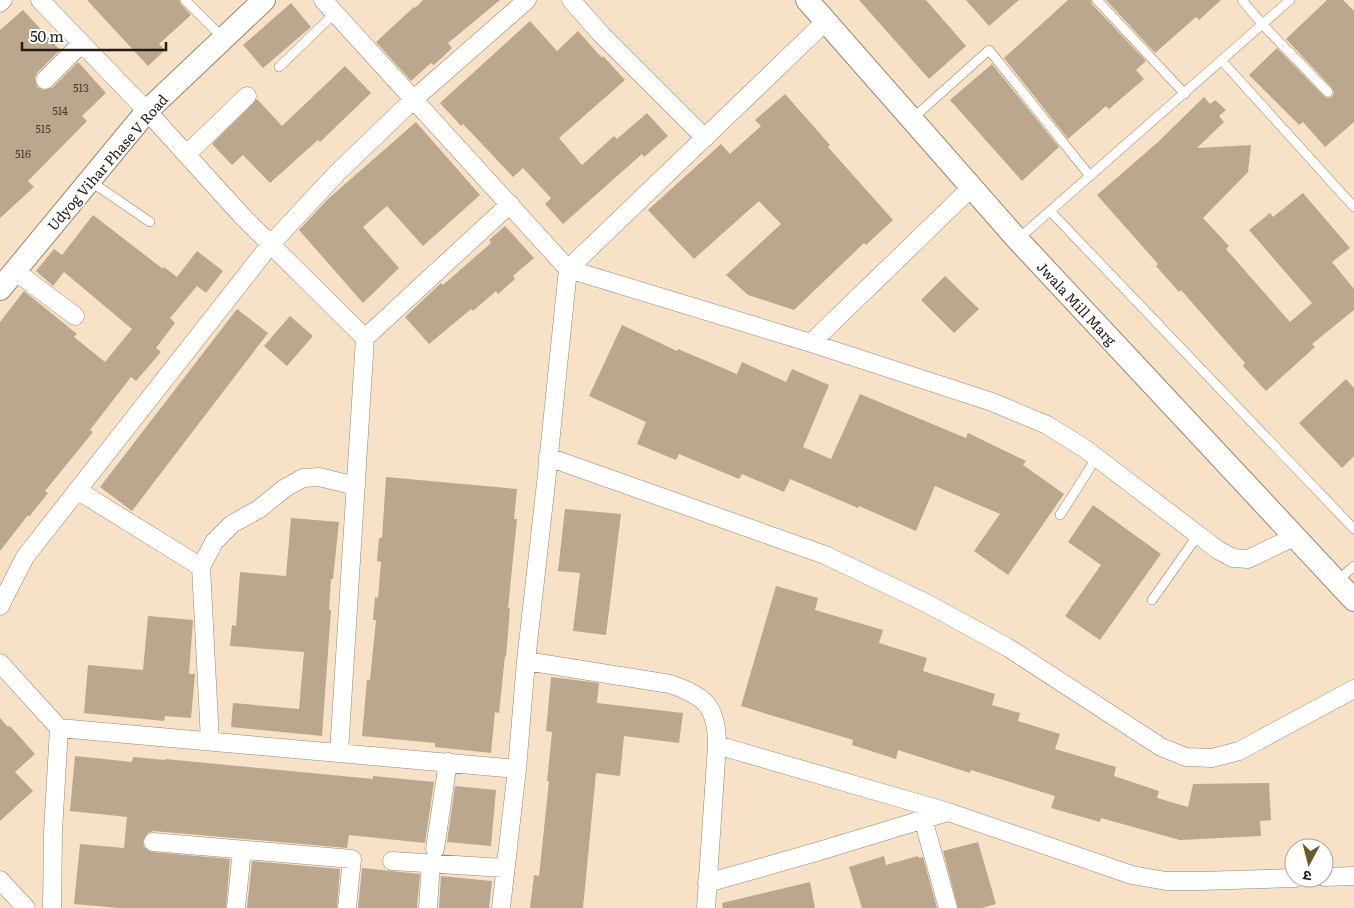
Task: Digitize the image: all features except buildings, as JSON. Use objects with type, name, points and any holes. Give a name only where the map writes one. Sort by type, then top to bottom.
[{"type":"street","points":[[0,3],[3,0]]},
{"type":"street","points":[[40,0],[147,111],[242,217],[365,338]]},
{"type":"street","name":"Udyog Vihar Phase V Road","points":[[0,289],[147,111],[264,0]]},
{"type":"street","points":[[324,0],[568,269],[811,343],[992,402],[1047,425],[1096,457],[1218,550],[1233,558],[1248,559],[1294,537]]},
{"type":"street","points":[[0,606],[25,557],[270,245],[337,173],[414,99],[527,0]]},
{"type":"street","points":[[571,0],[601,34],[705,138]]},
{"type":"street","name":"Jwala Mill Marg","points":[[807,0],[1018,239],[1354,600]]},
{"type":"street","points":[[501,908],[568,269],[825,22]]},
{"type":"street","points":[[45,80],[81,44]]},
{"type":"street","points":[[187,154],[246,96]]},
{"type":"street","points":[[811,343],[972,188]]},
{"type":"street","points":[[339,752],[365,338],[510,204]]},
{"type":"street","points":[[15,271],[75,316]]},
{"type":"street","points":[[548,457],[825,555],[926,603],[1007,647],[1161,747],[1186,757],[1212,758],[1239,751],[1354,689]]},
{"type":"street","points":[[210,741],[201,567],[214,542],[232,524],[259,509],[286,488],[303,478],[319,477],[356,486]]},
{"type":"street","points":[[77,490],[201,567]]},
{"type":"street","points":[[526,661],[670,684],[692,691],[708,704],[717,726],[717,745],[706,908]]},
{"type":"street","points":[[0,663],[58,728],[517,769]]},
{"type":"street","points":[[52,908],[53,832],[58,728]]},
{"type":"street","points":[[717,745],[948,812],[1132,875],[1166,880],[1192,881],[1284,878]]},
{"type":"street","points":[[428,908],[433,856],[448,762]]},
{"type":"street","points":[[707,883],[948,812]]},
{"type":"street","points":[[923,820],[948,908]]},
{"type":"street","points":[[153,842],[352,859],[347,908]]},
{"type":"street","points":[[236,908],[242,850]]},
{"type":"street","points":[[392,861],[433,856],[504,868]]},
{"type":"street","points":[[1334,877],[1354,876]]},
{"type":"street","points":[[0,880],[26,908]]},
{"type":"lane","points":[[185,0],[224,38]]},
{"type":"lane","points":[[1097,0],[1185,94]]},
{"type":"lane","points":[[1242,0],[1263,25],[1328,92]]},
{"type":"lane","points":[[1018,239],[1290,0]]},
{"type":"lane","points":[[279,67],[335,13]]},
{"type":"lane","points":[[911,120],[989,50],[1090,176]]},
{"type":"lane","points":[[1222,60],[1354,206]]},
{"type":"lane","points":[[89,181],[150,222]]},
{"type":"lane","points":[[1050,211],[1354,529]]},
{"type":"lane","points":[[1060,515],[1096,457]]},
{"type":"lane","points":[[1152,600],[1198,535]]},
{"type":"lane","points":[[1337,581],[1354,566]]}]
